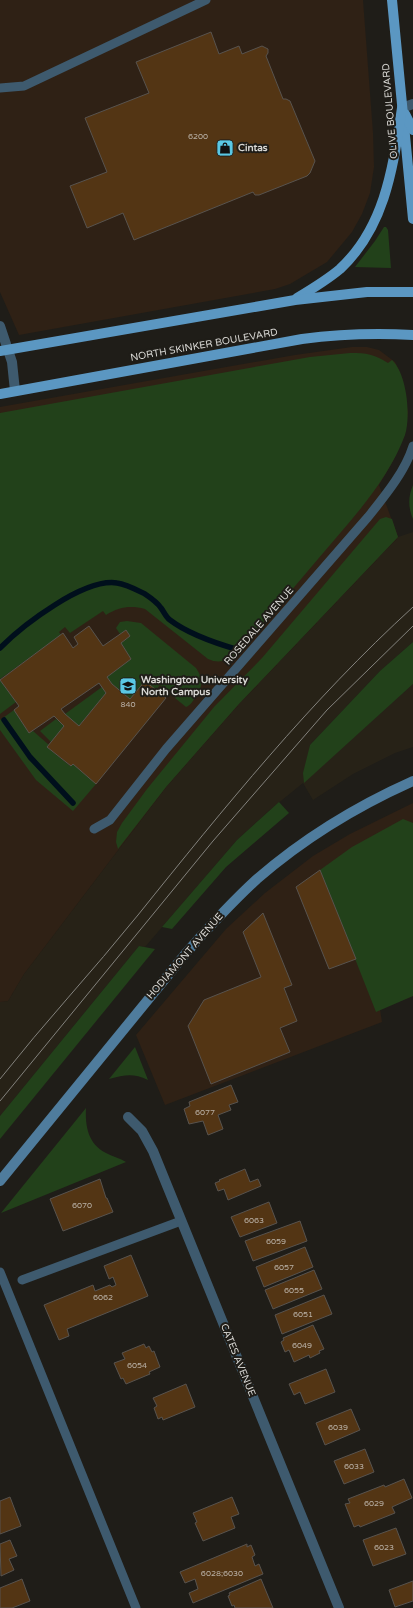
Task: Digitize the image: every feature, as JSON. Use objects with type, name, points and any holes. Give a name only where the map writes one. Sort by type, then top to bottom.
[{"type":"main road","name":"OLIVE BOULEVARD","points":[[392,0],[413,219]]},
{"type":"main road","points":[[402,108],[413,130]]},
{"type":"main road","points":[[295,300],[326,280],[340,268],[365,239],[381,208],[388,188],[402,108]]},
{"type":"main road","points":[[4,350],[295,300],[368,292],[413,292]]},
{"type":"main road","name":"NORTH SKINKER BOULEVARD","points":[[0,394],[302,339],[337,334],[375,333],[413,335]]},
{"type":"street","points":[[402,108],[413,104]]},
{"type":"street","points":[[0,326],[4,350],[12,362],[15,391]]},
{"type":"street","name":"HODIAMONT AVENUE","points":[[0,1181],[187,952],[220,915],[257,879],[320,831],[392,790],[413,781]]},
{"type":"street","name":"CATES AVENUE","points":[[128,1117],[142,1131],[153,1151],[339,1608]]},
{"type":"lane","points":[[0,88],[24,86],[206,0]]},
{"type":"lane","name":"ROSEDALE AVENUE","points":[[94,829],[110,820],[166,749],[368,517],[399,474],[413,446]]},
{"type":"lane","points":[[22,1280],[181,1221]]},
{"type":"lane","points":[[0,1272],[136,1608]]},
{"type":"shaded area","points":[[0,0],[363,0],[373,133],[374,167],[370,193],[362,214],[352,232],[327,262],[290,284],[275,289],[19,335],[0,292]]},
{"type":"shaded area","name":"Washington University North Campus","points":[[352,347],[367,347],[379,350],[395,362],[403,382],[408,412],[405,434],[393,461],[379,485],[398,537],[238,705],[166,787],[24,974],[8,1001],[0,1002],[0,407],[295,355]]},
{"type":"shaded area","points":[[413,532],[413,642],[380,671],[310,745],[304,782],[413,684],[413,747],[395,753],[353,774],[313,800],[303,783],[271,809],[237,840],[145,947],[139,946],[0,1116],[0,1002],[8,1001],[24,974],[166,787],[238,705],[398,537]]},
{"type":"shaded area","points":[[413,803],[413,996],[380,1009],[382,1022],[165,1105],[136,1035],[226,929],[265,893],[313,856],[350,834]]},
{"type":"green space","points":[[384,227],[388,230],[391,268],[355,267],[375,241]]},
{"type":"green space","points":[[350,353],[370,355],[388,363],[392,360],[397,366],[404,385],[406,396],[408,417],[405,435],[388,469],[367,501],[236,654],[223,661],[212,661],[145,609],[134,607],[115,610],[106,615],[103,611],[70,633],[65,627],[59,632],[61,635],[0,679],[0,413],[310,357]]},
{"type":"green space","points":[[413,485],[413,519],[409,502]]},
{"type":"green space","points":[[386,517],[392,519],[398,537],[238,705],[166,787],[118,849],[116,842],[117,832],[147,789],[214,707],[262,658],[380,519]]},
{"type":"green space","points":[[127,621],[141,623],[196,668],[202,683],[198,694],[189,705],[186,707],[175,698],[177,695],[169,689],[167,691],[160,685],[156,690],[145,681],[130,699],[112,684],[107,677],[131,659],[121,643],[130,636],[126,630],[120,634],[116,628],[120,622]]},
{"type":"green space","points":[[413,642],[413,684],[304,783],[303,773],[310,745],[380,671]]},
{"type":"green space","points":[[0,680],[16,702],[0,714]]},
{"type":"green space","points":[[102,687],[106,693],[78,727],[65,714]]},
{"type":"green space","points":[[14,710],[29,733],[33,731],[49,745],[47,747],[70,766],[73,764],[96,784],[73,811],[36,780],[0,730],[0,720]]},
{"type":"green space","points":[[56,719],[64,726],[51,742],[40,731]]},
{"type":"green space","points":[[279,802],[289,813],[226,867],[172,929],[162,927],[237,840]]},
{"type":"green space","points":[[403,819],[413,823],[413,996],[376,1012],[320,870],[352,847]]},
{"type":"green space","points":[[139,946],[155,949],[0,1139],[0,1116]]},
{"type":"green space","points":[[135,1047],[148,1080],[138,1076],[129,1075],[109,1079]]},
{"type":"green space","points":[[86,1108],[87,1128],[91,1140],[106,1153],[126,1162],[1,1213]]},
{"type":"building","points":[[211,32],[219,54],[239,46],[242,54],[262,46],[268,49],[266,56],[283,99],[290,101],[315,161],[310,173],[307,176],[259,195],[255,195],[253,192],[134,240],[123,213],[87,228],[70,186],[107,172],[85,118],[149,93],[136,62]]},
{"type":"building","points":[[89,626],[103,646],[126,630],[130,636],[121,643],[131,659],[107,677],[112,684],[130,699],[145,681],[166,698],[96,784],[73,764],[71,766],[47,747],[64,726],[54,716],[29,733],[14,710],[19,706],[0,680],[63,633],[73,648],[78,644],[74,637]],"holes":[[[99,683],[106,693],[79,726],[61,709]]]},
{"type":"building","points":[[320,870],[356,959],[329,969],[296,887]]},
{"type":"building","points":[[263,913],[292,985],[284,988],[297,1021],[280,1028],[290,1052],[211,1084],[188,1026],[204,1000],[261,977],[243,932]]},
{"type":"building","points":[[231,1085],[238,1102],[229,1105],[231,1110],[218,1115],[223,1129],[208,1135],[203,1121],[189,1124],[184,1109],[190,1106],[189,1102]]},
{"type":"building","points":[[245,1169],[250,1182],[258,1179],[261,1186],[228,1200],[224,1189],[218,1191],[215,1183]]},
{"type":"building","points":[[100,1179],[106,1198],[113,1212],[63,1231],[50,1199]]},
{"type":"building","points":[[269,1202],[277,1223],[240,1237],[231,1217]]},
{"type":"building","points":[[300,1221],[307,1241],[253,1261],[245,1241]]},
{"type":"building","points":[[305,1247],[313,1267],[264,1287],[256,1267]]},
{"type":"building","points":[[131,1255],[148,1296],[67,1329],[69,1336],[59,1340],[44,1305],[93,1285],[95,1291],[110,1285],[112,1287],[116,1285],[113,1277],[109,1279],[104,1266]]},
{"type":"building","points":[[314,1270],[322,1289],[273,1309],[265,1290]]},
{"type":"building","points":[[324,1295],[332,1314],[282,1334],[275,1315]]},
{"type":"building","points":[[313,1325],[324,1349],[319,1351],[320,1353],[310,1358],[309,1355],[294,1362],[289,1350],[285,1352],[281,1342],[284,1340],[283,1338]]},
{"type":"building","points":[[144,1344],[146,1348],[149,1346],[152,1352],[154,1351],[160,1367],[149,1372],[150,1374],[126,1384],[123,1378],[121,1379],[114,1363],[125,1359],[122,1353]]},
{"type":"building","points":[[326,1369],[335,1392],[305,1404],[300,1392],[294,1395],[289,1384]]},
{"type":"building","points":[[186,1384],[195,1407],[163,1420],[162,1417],[158,1419],[154,1408],[157,1406],[153,1398]]},
{"type":"building","points":[[351,1409],[360,1430],[325,1445],[316,1423]]},
{"type":"building","points":[[365,1449],[374,1472],[344,1484],[334,1461]]},
{"type":"building","points":[[404,1479],[412,1498],[392,1507],[395,1513],[360,1527],[359,1525],[354,1527],[345,1504],[350,1503],[348,1499]]},
{"type":"building","points":[[10,1497],[21,1526],[0,1534],[0,1501]]},
{"type":"building","points":[[232,1497],[239,1514],[231,1517],[235,1528],[203,1541],[195,1523],[197,1522],[193,1513]]},
{"type":"building","points":[[396,1528],[406,1554],[373,1566],[363,1540]]},
{"type":"building","points":[[10,1540],[17,1556],[9,1559],[14,1570],[1,1576],[0,1544]]},
{"type":"building","points":[[247,1544],[247,1547],[251,1545],[255,1555],[252,1557],[255,1566],[259,1564],[263,1574],[193,1603],[189,1593],[198,1589],[195,1579],[185,1583],[180,1572]]},
{"type":"building","points":[[22,1579],[30,1601],[12,1608],[0,1608],[0,1588]]},
{"type":"building","points":[[261,1579],[273,1608],[235,1608],[234,1605],[232,1606],[228,1596],[230,1595],[229,1593]]},
{"type":"building","points":[[413,1581],[413,1601],[395,1607],[389,1590]]},
{"type":"waterway","points":[[0,648],[23,627],[72,595],[103,583],[117,583],[131,587],[154,600],[169,619],[177,625],[194,634],[239,650]]},
{"type":"waterway","points":[[4,720],[30,757],[73,803]]},
{"type":"tram line","points":[[0,1079],[121,936],[236,795],[304,717],[339,679],[413,607]]},
{"type":"tram line","points":[[0,1101],[213,841],[327,710],[413,626]]},
{"type":"place","name":"Cintas","points":[[225,148]]},
{"type":"place","name":"Washington University North Campus","points":[[128,686]]}]
